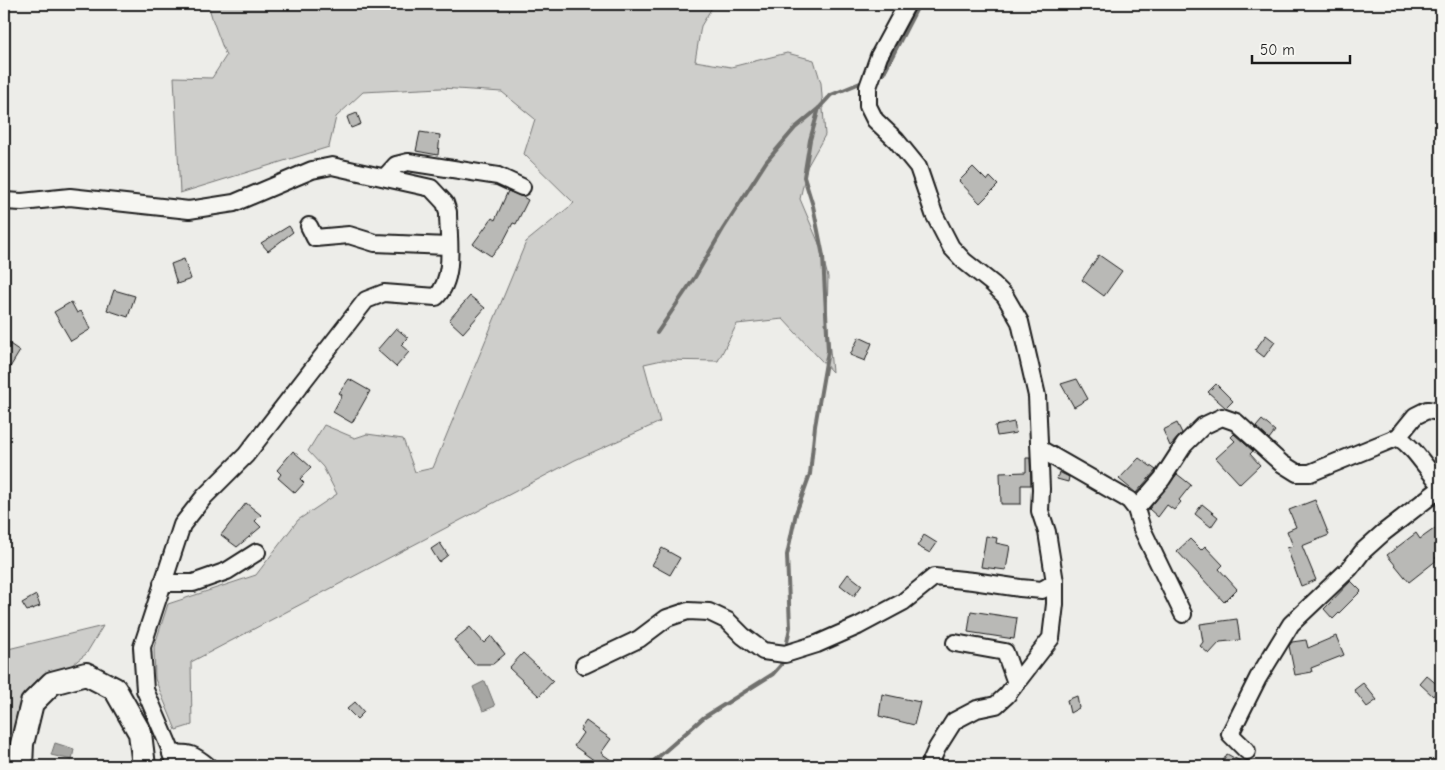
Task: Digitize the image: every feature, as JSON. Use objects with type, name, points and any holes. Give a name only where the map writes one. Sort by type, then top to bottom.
[{"type":"main road","points":[[21,766],[22,744],[32,703],[52,683],[86,674],[115,689],[140,732],[144,766]]},
{"type":"street","points":[[907,4],[879,56],[868,87],[868,106],[875,120],[896,140],[918,168],[934,214],[951,247],[964,261],[1005,296],[1020,322],[1037,396],[1040,449],[1040,511],[1047,532],[1056,582],[1051,638],[1007,695],[996,706],[976,709],[954,721],[937,748],[929,766]]},
{"type":"street","points":[[385,177],[396,165],[408,162],[498,176],[522,187]]},
{"type":"street","points":[[4,201],[22,202],[70,198],[189,210],[234,202],[312,170],[332,166],[431,188],[445,203],[448,212],[450,271],[442,291],[436,297],[384,293],[366,300],[246,455],[204,498],[182,525],[142,647],[146,690],[173,760],[186,752],[197,757],[208,766]]},
{"type":"street","points":[[310,226],[315,238],[349,235],[375,243],[448,246]]},
{"type":"street","points":[[1136,510],[1162,479],[1184,444],[1203,426],[1222,417],[1236,422],[1281,463],[1297,473],[1310,473],[1398,437],[1415,416],[1427,410],[1441,412]]},
{"type":"street","points":[[1247,751],[1230,734],[1258,678],[1291,624],[1350,568],[1363,551],[1376,539],[1441,486],[1409,445],[1398,437]]},
{"type":"street","points":[[1040,449],[1129,500],[1136,510],[1142,529],[1183,614]]},
{"type":"street","points":[[162,584],[193,583],[227,571],[257,552]]},
{"type":"street","points":[[584,665],[639,639],[667,618],[688,611],[709,612],[728,621],[743,636],[763,651],[786,654],[817,644],[858,626],[903,602],[934,577],[1042,590],[1056,582]]},
{"type":"street","points":[[955,643],[1005,652],[1016,683]]},
{"type":"shaded area","points":[[208,4],[714,4],[701,26],[695,61],[731,67],[787,53],[814,60],[821,83],[825,135],[807,167],[800,199],[820,246],[828,277],[827,318],[832,372],[783,319],[737,324],[718,361],[662,360],[644,364],[660,422],[575,460],[191,662],[192,725],[176,730],[155,679],[154,647],[168,604],[256,575],[298,520],[337,494],[323,467],[308,451],[324,425],[355,438],[367,434],[403,439],[415,472],[433,468],[526,242],[574,203],[524,154],[535,119],[502,92],[441,88],[363,92],[336,117],[329,147],[180,193],[174,77],[212,78],[226,56]]},
{"type":"shaded area","points":[[103,626],[86,654],[24,702],[4,766],[4,650]]},
{"type":"shaded area","points":[[485,681],[495,706],[483,711],[473,687]]},
{"type":"shaded area","points":[[55,743],[74,749],[72,760],[51,755]]},
{"type":"building","points":[[357,113],[361,124],[351,128],[347,117]]},
{"type":"building","points":[[420,132],[440,135],[438,155],[416,151]]},
{"type":"building","points":[[973,167],[987,181],[990,177],[998,185],[980,203],[959,181]]},
{"type":"building","points":[[508,191],[528,200],[516,224],[513,223],[502,244],[491,256],[473,244],[492,218],[495,220]]},
{"type":"building","points":[[289,226],[293,232],[268,251],[261,243]]},
{"type":"building","points":[[1099,255],[1122,271],[1104,296],[1082,280]]},
{"type":"building","points":[[184,259],[191,279],[177,284],[171,264]]},
{"type":"building","points":[[114,290],[135,296],[128,317],[107,310]]},
{"type":"building","points":[[470,296],[485,308],[463,333],[449,320]]},
{"type":"building","points":[[71,302],[77,313],[81,311],[91,329],[71,341],[54,312]]},
{"type":"building","points":[[396,328],[408,338],[401,345],[409,352],[396,367],[377,350]]},
{"type":"building","points":[[1266,335],[1275,342],[1264,357],[1255,350]]},
{"type":"building","points":[[859,337],[872,343],[865,361],[850,355]]},
{"type":"building","points":[[4,340],[20,351],[4,377]]},
{"type":"building","points":[[349,379],[370,391],[352,423],[333,412],[342,395],[339,393]]},
{"type":"building","points":[[1077,379],[1088,399],[1074,407],[1061,384]]},
{"type":"building","points":[[1216,384],[1233,401],[1226,408],[1208,392]]},
{"type":"building","points":[[1262,420],[1275,431],[1269,439],[1256,427]]},
{"type":"building","points":[[1014,422],[1016,433],[997,436],[995,426]]},
{"type":"building","points":[[1177,423],[1182,433],[1170,446],[1163,430]]},
{"type":"building","points":[[1234,434],[1253,451],[1250,454],[1260,465],[1240,484],[1216,458],[1235,441],[1231,437]]},
{"type":"building","points":[[293,451],[311,467],[300,479],[304,483],[295,493],[278,478],[281,474],[277,470]]},
{"type":"building","points":[[1026,458],[1030,458],[1031,485],[1021,485],[1021,504],[1001,504],[1000,473],[1026,472]]},
{"type":"building","points":[[1139,458],[1156,470],[1136,493],[1119,479]]},
{"type":"building","points":[[1059,472],[1069,477],[1068,482],[1057,479]]},
{"type":"building","points":[[1177,474],[1191,485],[1174,510],[1167,505],[1158,517],[1149,509]]},
{"type":"building","points":[[1315,500],[1329,535],[1302,546],[1316,580],[1301,586],[1287,548],[1293,546],[1287,531],[1296,527],[1289,510]]},
{"type":"building","points":[[246,503],[261,515],[255,521],[261,527],[237,547],[221,535]]},
{"type":"building","points":[[1202,504],[1218,517],[1211,527],[1195,514]]},
{"type":"building","points":[[1441,524],[1441,553],[1435,558],[1437,560],[1409,582],[1387,555],[1416,533],[1420,539]]},
{"type":"building","points":[[924,535],[937,543],[930,553],[917,546]]},
{"type":"building","points":[[986,536],[997,538],[996,543],[1010,546],[1006,570],[981,567]]},
{"type":"building","points":[[1190,539],[1201,550],[1205,546],[1223,565],[1219,569],[1237,589],[1224,602],[1177,551]]},
{"type":"building","points":[[440,543],[448,555],[439,562],[431,549]]},
{"type":"building","points":[[662,548],[680,558],[670,575],[652,565]]},
{"type":"building","points":[[848,574],[862,585],[854,596],[840,585]]},
{"type":"building","points":[[1351,581],[1361,591],[1333,619],[1324,609]]},
{"type":"building","points":[[36,595],[40,606],[27,611],[22,603]]},
{"type":"building","points":[[971,611],[1017,618],[1014,639],[968,632]]},
{"type":"building","points":[[1237,619],[1240,640],[1220,642],[1209,654],[1200,646],[1203,642],[1200,624]]},
{"type":"building","points":[[470,627],[484,643],[491,636],[505,654],[493,664],[474,664],[454,640]]},
{"type":"building","points":[[1336,636],[1344,655],[1311,668],[1312,672],[1295,675],[1289,646],[1292,642],[1306,640],[1308,648]]},
{"type":"building","points":[[523,653],[553,681],[539,696],[509,668]]},
{"type":"building","points":[[1426,675],[1440,687],[1433,696],[1419,683]]},
{"type":"building","points":[[1363,683],[1377,700],[1367,707],[1354,690]]},
{"type":"building","points":[[882,694],[920,702],[914,725],[879,716]]},
{"type":"building","points":[[1077,696],[1079,708],[1070,713],[1067,700]]},
{"type":"building","points":[[355,702],[364,712],[357,719],[347,709]]},
{"type":"building","points":[[586,721],[611,739],[601,753],[611,760],[606,766],[602,766],[574,746],[583,733],[580,730]]},
{"type":"building","points":[[1227,754],[1249,766],[1220,766]]},
{"type":"waterway","points":[[878,76],[883,74],[919,4]]},
{"type":"waterway","points":[[657,333],[695,277],[766,162],[795,128],[831,95],[865,81]]},
{"type":"waterway","points":[[786,648],[790,627],[787,555],[796,513],[810,474],[815,426],[828,351],[823,256],[813,206],[804,177],[810,140],[819,108]]},
{"type":"waterway","points":[[648,766],[703,718],[773,674],[781,665],[783,657]]}]
